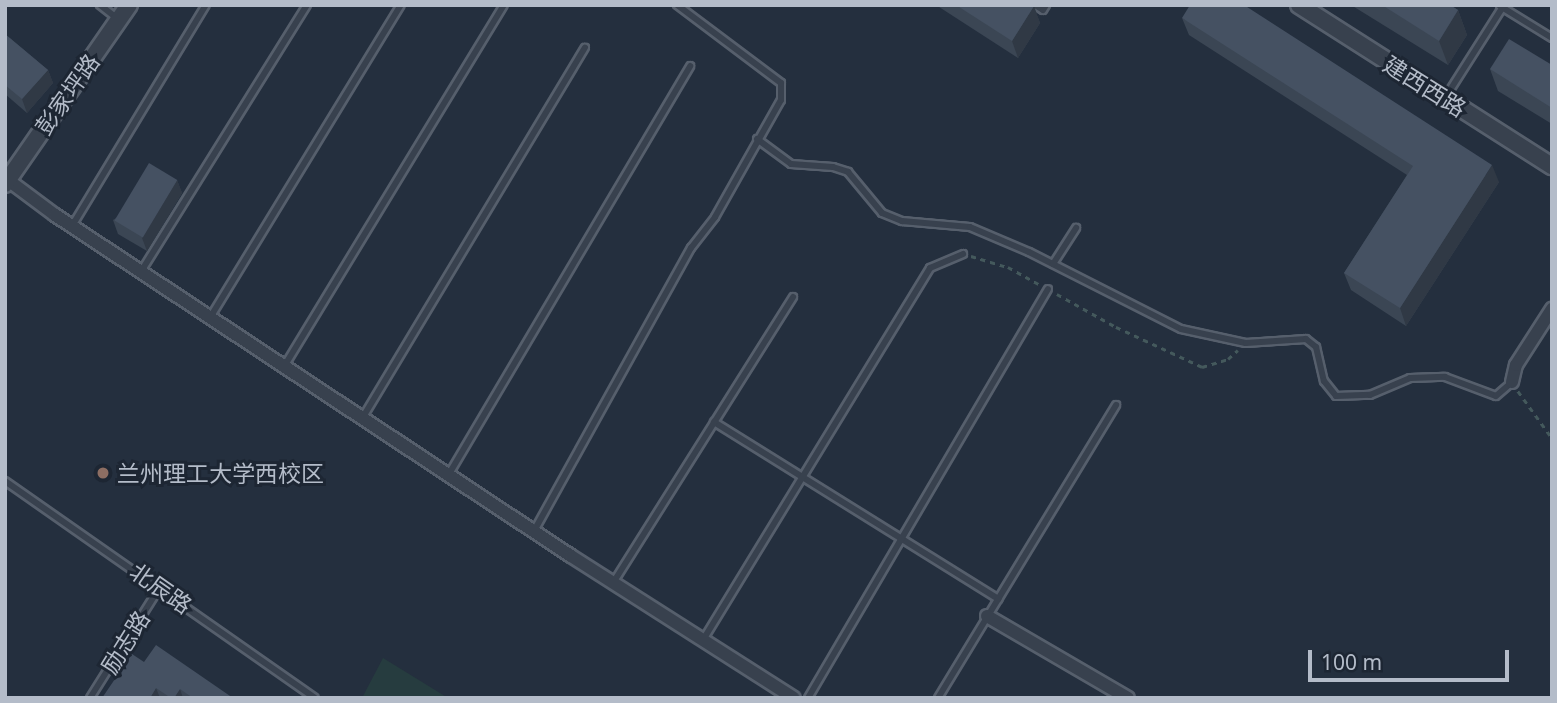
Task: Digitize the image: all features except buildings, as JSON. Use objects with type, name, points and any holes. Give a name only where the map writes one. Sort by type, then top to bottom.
[{"type":"street","name":"彭家坪路","points":[[7,182],[129,5]]},
{"type":"street","name":"建西西路","points":[[1298,5],[1552,166]]},
{"type":"street","points":[[7,182],[613,583],[794,698]]},
{"type":"street","points":[[1512,382],[1516,365],[1552,309]]},
{"type":"street","points":[[987,617],[1128,698]]},
{"type":"lane","points":[[100,5],[118,20]]},
{"type":"lane","points":[[72,226],[206,5]]},
{"type":"lane","points":[[142,270],[307,5]]},
{"type":"lane","points":[[211,316],[401,5]]},
{"type":"lane","points":[[285,365],[504,5]]},
{"type":"lane","points":[[534,531],[691,248],[715,217],[781,100],[781,83],[677,5]]},
{"type":"lane","points":[[1035,5],[1043,10],[1046,5]]},
{"type":"lane","points":[[1445,98],[1502,6],[1552,38]]},
{"type":"lane","points":[[363,418],[584,48]]},
{"type":"lane","points":[[449,474],[690,66]]},
{"type":"lane","points":[[757,139],[791,164],[833,167],[848,172],[882,213],[902,221],[970,227],[1053,264],[1181,329],[1246,343],[1306,338],[1316,347],[1324,381],[1336,396],[1370,395],[1410,378],[1445,377],[1496,396],[1512,382]]},
{"type":"lane","points":[[1053,264],[1076,228]]},
{"type":"lane","points":[[703,640],[930,268],[963,254]]},
{"type":"lane","points":[[808,698],[1048,289]]},
{"type":"lane","points":[[613,583],[793,297]]},
{"type":"lane","points":[[938,698],[1116,405]]},
{"type":"lane","points":[[714,422],[998,599]]},
{"type":"lane","name":"北辰路","points":[[5,481],[315,698]]},
{"type":"lane","name":"励志路","points":[[90,698],[160,587]]},
{"type":"path","points":[[963,254],[1008,267],[1116,327],[1202,367],[1228,359],[1246,343]]},
{"type":"path","points":[[1512,382],[1552,438]]},
{"type":"green space","points":[[383,658],[448,698],[362,698]]},
{"type":"place","name":"兰州理工大学西校区","points":[[103,473]]}]
